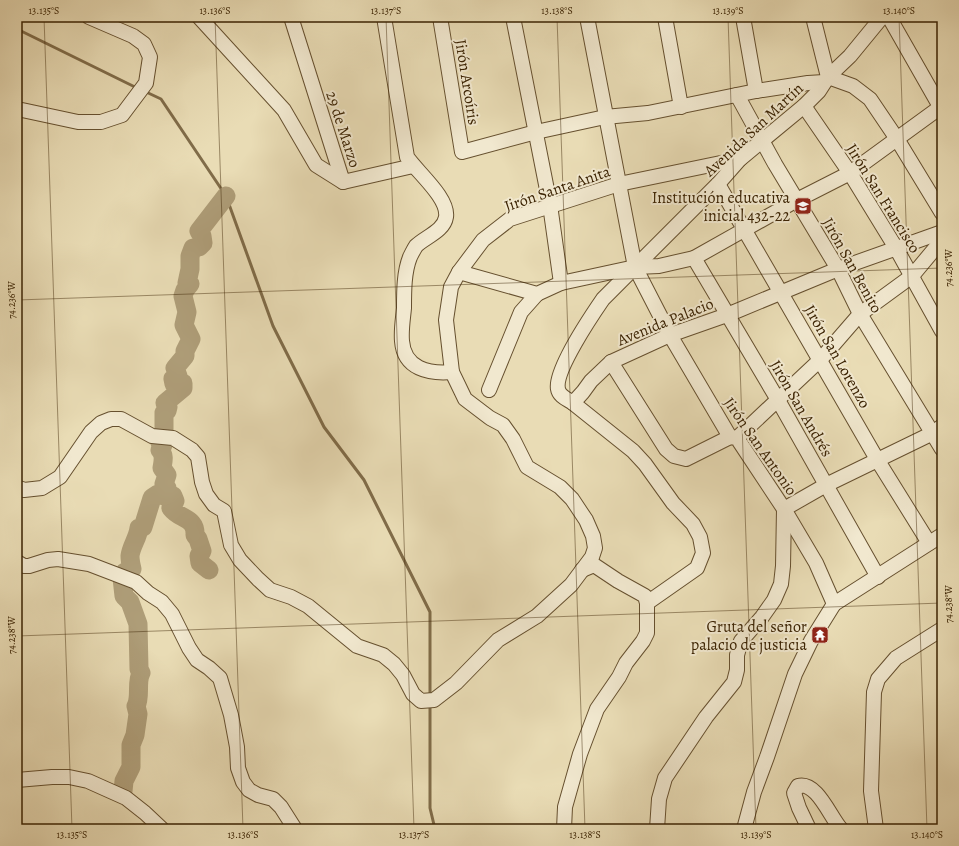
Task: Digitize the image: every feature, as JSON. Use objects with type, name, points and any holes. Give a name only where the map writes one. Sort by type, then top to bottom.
[{"type":"street","points":[[17,111],[22,110],[78,122],[101,122],[122,115],[146,83],[150,57],[144,44],[133,36],[89,17]]},
{"type":"street","points":[[199,17],[284,110],[316,165],[343,182]]},
{"type":"street","name":"29 de Marzo","points":[[291,17],[343,182],[413,166]]},
{"type":"street","points":[[384,17],[407,157],[443,200],[446,216],[442,227],[416,247],[410,258],[404,287],[402,342],[405,354],[412,363],[430,372],[452,372]]},
{"type":"street","name":"Jirón Arcoíris","points":[[440,17],[462,152],[536,132]]},
{"type":"street","points":[[513,17],[550,206],[561,283]]},
{"type":"street","name":"Jirón San Antonio","points":[[587,17],[635,267],[670,335],[733,437],[784,509],[816,564],[834,604]]},
{"type":"street","points":[[665,17],[681,107]]},
{"type":"street","points":[[743,17],[756,91]]},
{"type":"street","points":[[812,17],[826,80]]},
{"type":"street","name":"Avenida San Martín","points":[[635,267],[718,184],[740,159],[804,106],[819,91],[826,80],[850,56],[882,17]]},
{"type":"street","points":[[489,390],[521,312],[537,294],[561,283],[635,267],[659,266],[694,258],[745,228],[850,173],[941,108],[889,17]]},
{"type":"street","points":[[536,132],[605,117],[648,113],[756,91],[826,80],[853,86],[870,99],[898,139],[942,213]]},
{"type":"street","name":"Jirón San Benito","points":[[737,95],[762,141],[838,269],[860,314],[937,430],[942,449]]},
{"type":"street","name":"Jirón San Francisco","points":[[804,106],[850,173],[896,248],[942,331]]},
{"type":"street","name":"Jirón Santa Anita","points":[[17,487],[24,490],[42,488],[60,477],[91,432],[101,423],[111,419],[122,419],[152,436],[173,438],[192,450],[198,457],[202,482],[206,494],[214,505],[224,511],[231,545],[240,560],[270,590],[291,597],[308,606],[357,646],[382,655],[394,664],[413,694],[427,701],[456,683],[498,640],[537,616],[571,585],[592,557],[595,548],[593,536],[586,520],[572,499],[560,487],[527,467],[504,425],[490,418],[465,399],[452,372],[446,320],[451,287],[459,272],[483,240],[510,219],[619,184],[740,159]]},
{"type":"street","name":"Jirón San Lorenzo","points":[[718,184],[745,228],[878,461],[929,543]]},
{"type":"street","name":"Avenida Palacio","points":[[573,403],[591,381],[611,362],[670,335],[727,315],[838,269],[942,232]]},
{"type":"street","points":[[611,362],[666,449],[674,456],[686,459],[733,437],[778,400],[820,359],[860,314],[912,276],[942,240]]},
{"type":"street","name":"Jirón San Andrés","points":[[694,258],[778,400],[878,577]]},
{"type":"street","points":[[635,267],[603,299],[588,320],[561,370],[557,388],[560,394],[633,451],[645,464],[673,503],[693,524],[700,537],[703,553],[697,568],[647,603]]},
{"type":"street","points":[[459,272],[537,294]]},
{"type":"street","points":[[657,829],[659,799],[665,778],[706,717],[734,682],[737,670],[737,655],[741,641],[762,617],[774,600],[781,584],[783,566],[784,509],[826,485],[878,461],[937,430]]},
{"type":"street","points":[[744,829],[754,792],[795,674],[810,641],[834,604],[942,535]]},
{"type":"street","points":[[17,562],[24,566],[29,566],[48,560],[58,559],[89,564],[136,582],[148,594],[162,602],[172,614],[189,648],[197,660],[220,678],[231,715],[237,747],[238,768],[243,782],[249,790],[258,795],[274,799],[295,829]]},
{"type":"street","points":[[564,829],[564,807],[586,736],[597,709],[647,633],[647,603],[645,596],[618,581],[594,565],[582,570]]},
{"type":"street","points":[[876,829],[871,791],[874,692],[878,679],[896,658],[942,629]]},
{"type":"street","points":[[17,780],[52,777],[74,778],[88,781],[126,798],[162,829]]},
{"type":"street","points":[[808,829],[794,793],[798,786],[802,785],[811,788],[841,829]]},
{"type":"waterway","points":[[17,29],[137,88]]},
{"type":"waterway","points":[[144,91],[161,99],[226,196],[273,326],[324,427],[364,480],[430,612],[430,696]]},
{"type":"waterway","points":[[123,791],[124,781],[131,767],[131,745],[135,735],[138,714],[136,706],[141,673],[139,669],[138,624],[130,602],[124,596],[122,578],[125,572],[132,569],[130,559],[131,552],[139,528],[143,527],[152,498],[158,494],[164,496],[167,493],[167,488],[164,484],[167,475],[162,468],[163,456],[160,450],[163,445],[160,443],[164,438],[164,413],[167,411],[168,407],[165,403],[183,388],[183,383],[174,384],[173,379],[178,376],[175,368],[185,356],[185,351],[191,339],[184,325],[187,312],[183,296],[185,290],[190,284],[187,283],[190,269],[190,256],[193,248],[199,247],[203,243],[202,236],[199,231],[226,196]]},
{"type":"waterway","points":[[167,493],[170,496],[173,496],[175,501],[171,508],[193,525],[195,535],[202,551],[199,556],[200,563],[209,570]]},
{"type":"waterway","points":[[430,703],[430,808],[435,829]]},
{"type":"place","name":"Institución educativa inicial 432-22","points":[[803,206]]},
{"type":"place","name":"Gruta del señor palacio de justicia","points":[[820,635]]}]
